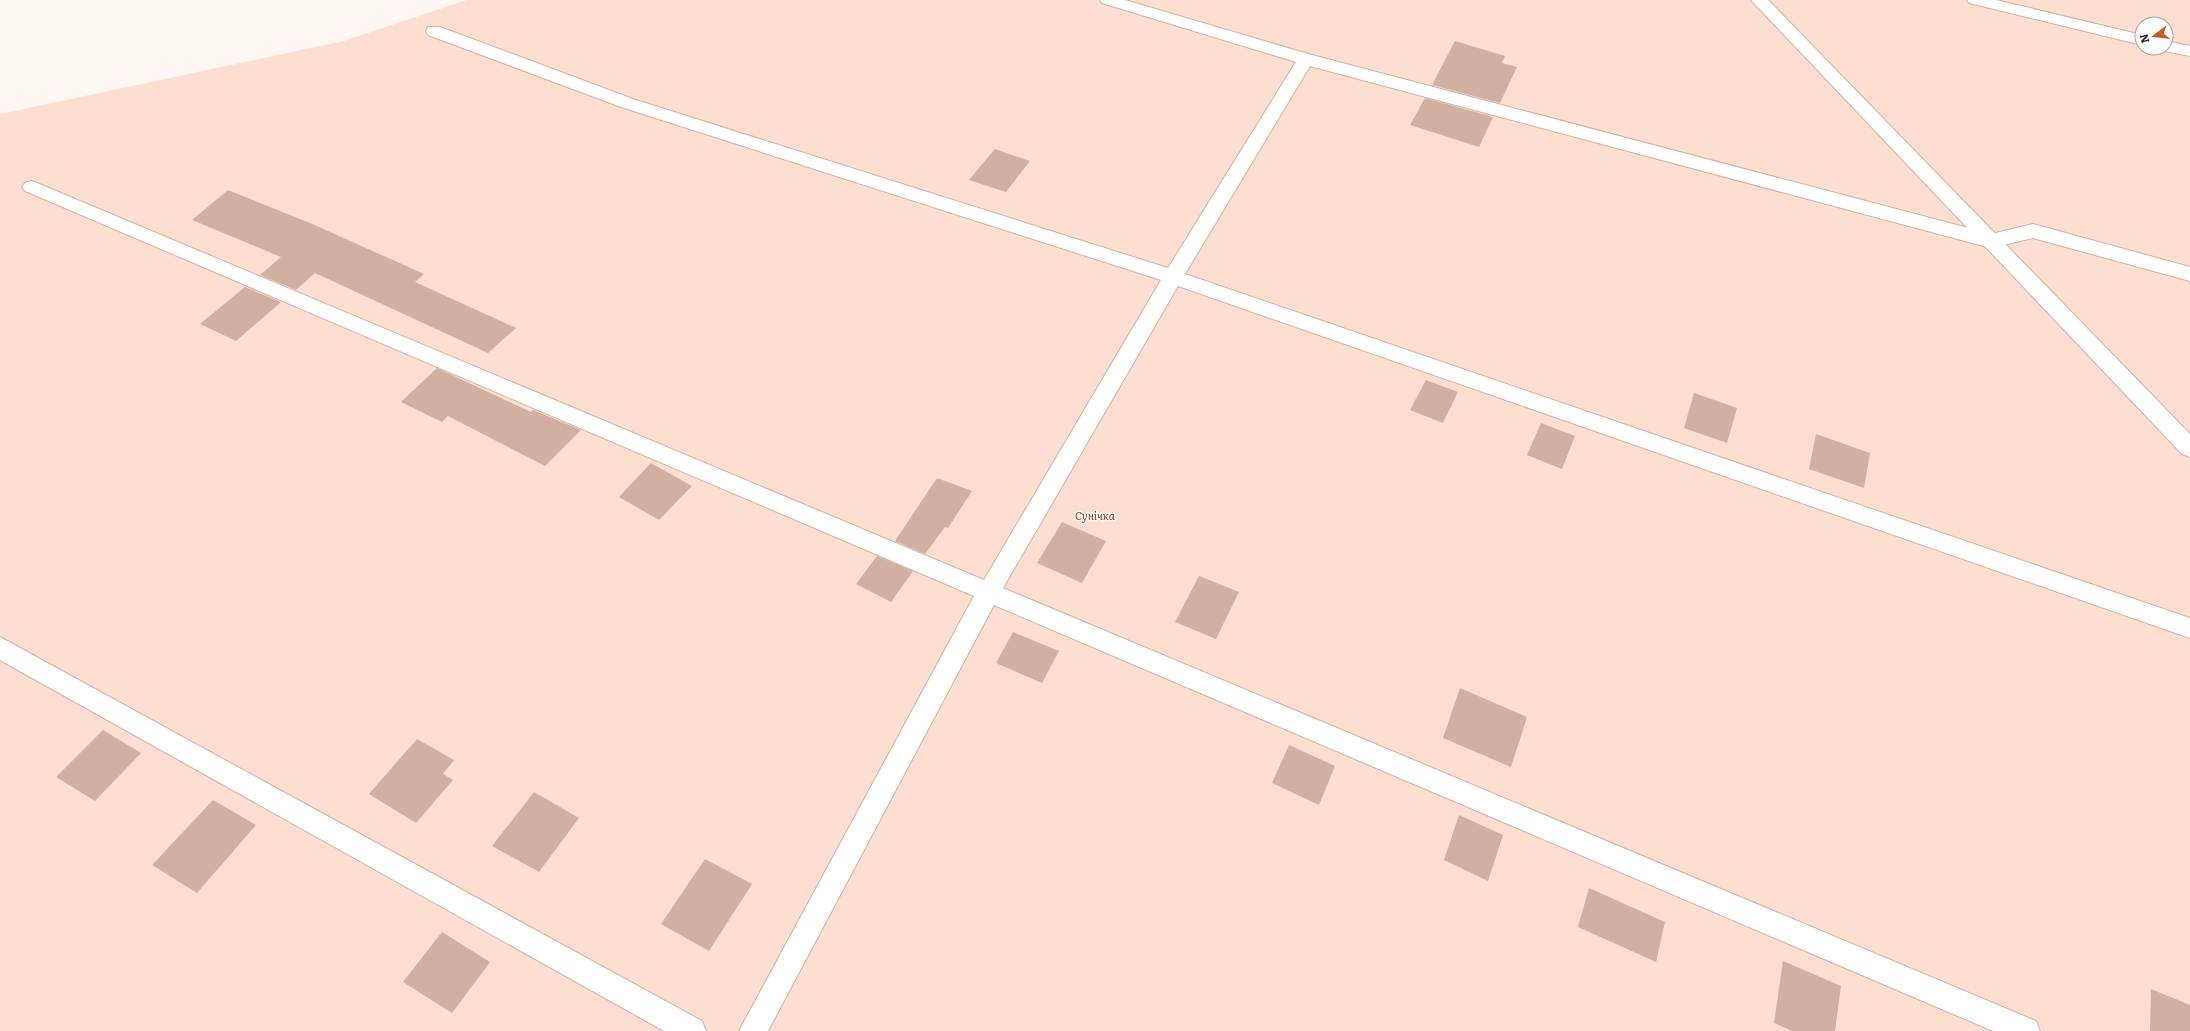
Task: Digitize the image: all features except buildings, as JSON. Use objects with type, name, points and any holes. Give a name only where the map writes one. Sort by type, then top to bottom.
[{"type":"street","points":[[1108,0],[1306,60],[1991,241],[2033,231],[2190,274]]},
{"type":"street","points":[[1760,0],[2190,448]]},
{"type":"street","points":[[1975,0],[2134,38]]},
{"type":"street","points":[[434,31],[627,103],[1172,277],[2190,628]]},
{"type":"street","points":[[2174,48],[2190,51]]},
{"type":"street","points":[[753,1031],[989,591],[1172,277],[1306,60]]},
{"type":"street","points":[[31,187],[2026,1031]]},
{"type":"street","points":[[0,648],[692,1031]]},
{"type":"green space","name":"Сунічка","points":[[467,0],[2190,0],[2190,1031],[0,1031],[0,114],[344,41]]}]
